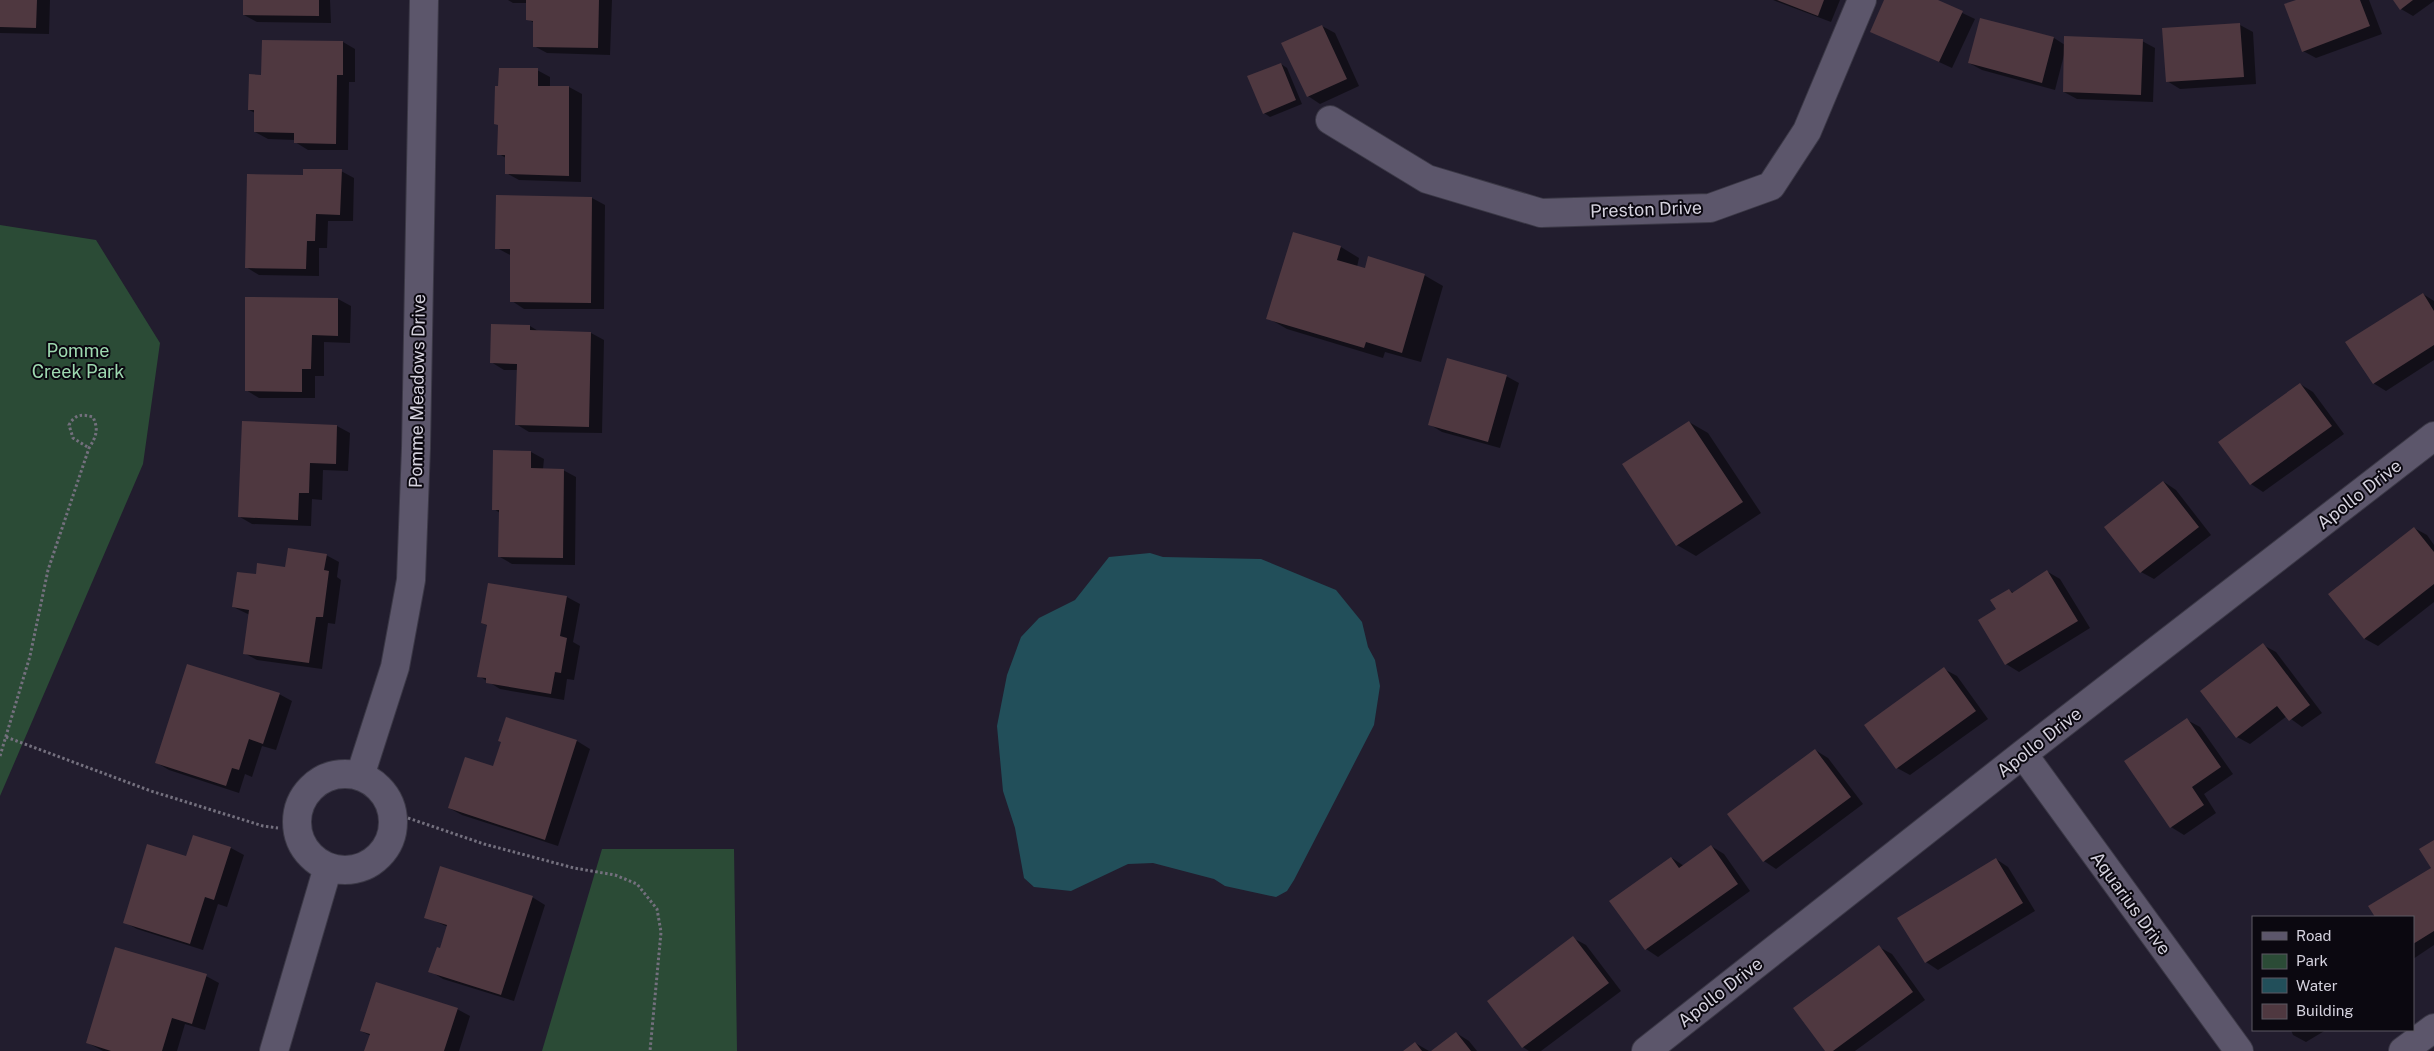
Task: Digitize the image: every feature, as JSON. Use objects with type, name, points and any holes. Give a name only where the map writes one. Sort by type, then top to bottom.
[{"type":"street","name":"Pomme Meadows Drive","points":[[360,776],[395,667],[411,580],[416,428],[424,0]]},
{"type":"street","name":"Preston Drive","points":[[1330,120],[1427,179],[1542,213],[1710,208],[1771,186],[1807,131],[1862,0]]},
{"type":"street","name":"Apollo Drive","points":[[1646,1051],[2023,754],[2434,436]]},
{"type":"street","name":"Aquarius Drive","points":[[2023,754],[2239,1051]]},
{"type":"street","points":[[342,774],[360,776],[376,785],[388,800],[393,818],[391,838],[381,854],[365,865],[347,870],[328,867],[312,857],[301,842],[296,824],[299,806],[309,790],[324,779],[342,774]]},
{"type":"street","points":[[274,1051],[328,867]]},
{"type":"street","points":[[2403,1051],[2434,1028]]},
{"type":"path","points":[[0,756],[30,656],[48,570],[89,448],[96,437],[98,427],[93,417],[82,414],[73,418],[69,425],[73,438],[89,448]]},
{"type":"path","points":[[6,737],[151,791],[263,826],[278,828]]},
{"type":"path","points":[[408,818],[484,844],[574,868],[615,875],[637,884],[657,909],[661,932],[650,1051]]},
{"type":"green space","name":"Pomme Creek Park","points":[[0,225],[96,240],[160,343],[143,464],[0,796]]},
{"type":"green space","points":[[602,849],[734,849],[737,1051],[542,1051]]},
{"type":"water","points":[[1150,553],[1163,557],[1261,559],[1336,590],[1362,622],[1368,647],[1375,660],[1380,686],[1374,725],[1294,880],[1287,891],[1276,897],[1225,886],[1214,879],[1153,863],[1128,864],[1071,891],[1034,887],[1024,878],[1015,828],[1003,791],[997,726],[1007,675],[1021,637],[1039,618],[1075,600],[1109,557]]},
{"type":"building","points":[[0,0],[37,0],[36,28],[0,27]]},
{"type":"building","points":[[243,0],[319,0],[319,16],[243,15]]},
{"type":"building","points":[[526,0],[599,0],[598,48],[533,47],[533,21],[526,20]]},
{"type":"building","points":[[1777,0],[1824,0],[1818,16]]},
{"type":"building","points":[[1884,0],[1938,0],[1963,11],[1939,62],[1870,32]]},
{"type":"building","points":[[2296,0],[2360,0],[2370,26],[2302,52],[2284,4]]},
{"type":"building","points":[[2393,0],[2413,0],[2400,10]]},
{"type":"building","points":[[1980,18],[2054,37],[2042,83],[1968,63]]},
{"type":"building","points":[[2240,23],[2244,77],[2166,82],[2162,28]]},
{"type":"building","points":[[1322,25],[1347,79],[1307,97],[1281,43]]},
{"type":"building","points":[[2064,36],[2143,39],[2141,95],[2063,92]]},
{"type":"building","points":[[262,40],[343,41],[343,75],[337,75],[336,144],[294,143],[294,133],[254,132],[254,110],[248,110],[249,74],[261,75]]},
{"type":"building","points":[[1281,63],[1296,100],[1263,114],[1247,76]]},
{"type":"building","points":[[499,68],[538,68],[538,86],[569,86],[569,176],[505,174],[505,155],[497,155],[498,125],[494,124],[495,86],[498,86]]},
{"type":"building","points":[[303,169],[342,169],[340,215],[316,214],[315,241],[307,241],[306,269],[245,268],[247,174],[303,175]]},
{"type":"building","points":[[496,195],[592,197],[591,303],[510,302],[510,249],[495,249]]},
{"type":"building","points":[[1293,232],[1341,246],[1337,260],[1365,268],[1368,256],[1425,274],[1402,353],[1366,342],[1364,348],[1266,319]]},
{"type":"building","points":[[2423,293],[2434,311],[2434,345],[2373,384],[2345,342]]},
{"type":"building","points":[[245,297],[338,298],[338,336],[312,335],[311,369],[302,369],[302,392],[245,391]]},
{"type":"building","points":[[491,324],[530,325],[530,330],[591,332],[589,427],[515,425],[517,364],[490,363]]},
{"type":"building","points":[[1447,358],[1507,375],[1488,442],[1428,425]]},
{"type":"building","points":[[2300,383],[2332,426],[2250,485],[2218,442]]},
{"type":"building","points":[[242,421],[337,425],[336,464],[310,463],[309,493],[299,493],[298,520],[238,517]]},
{"type":"building","points":[[1689,421],[1743,502],[1676,546],[1622,464]]},
{"type":"building","points":[[493,450],[531,451],[531,468],[564,469],[563,558],[498,557],[499,510],[492,510]]},
{"type":"building","points":[[2163,481],[2199,527],[2140,573],[2104,527]]},
{"type":"building","points":[[2414,527],[2434,552],[2434,584],[2364,639],[2328,594]]},
{"type":"building","points":[[288,548],[327,554],[324,570],[329,571],[323,617],[316,617],[309,663],[243,654],[249,610],[232,607],[237,572],[256,574],[257,563],[285,567]]},
{"type":"building","points":[[2047,570],[2078,621],[2005,665],[1978,620],[1996,609],[1990,600],[2009,589],[2012,593]]},
{"type":"building","points":[[488,583],[567,596],[560,636],[567,638],[561,673],[555,672],[551,694],[486,683],[486,678],[477,677],[487,625],[481,623]]},
{"type":"building","points":[[2263,643],[2310,705],[2289,721],[2277,706],[2236,738],[2200,691]]},
{"type":"building","points":[[187,664],[280,693],[263,744],[249,739],[239,770],[232,768],[226,786],[155,763]]},
{"type":"building","points":[[1944,667],[1976,711],[1896,769],[1864,725]]},
{"type":"building","points":[[506,717],[577,740],[545,840],[448,808],[465,757],[493,766],[501,742],[498,741]]},
{"type":"building","points":[[2187,718],[2221,767],[2192,787],[2204,805],[2170,828],[2124,761]]},
{"type":"building","points":[[1815,749],[1851,797],[1763,862],[1727,814]]},
{"type":"building","points":[[193,835],[231,847],[214,900],[205,897],[190,944],[123,923],[147,844],[186,856]]},
{"type":"building","points":[[2434,840],[2434,931],[2414,943],[2414,916],[2374,916],[2368,906],[2431,868],[2419,849]]},
{"type":"building","points":[[1711,845],[1738,884],[1645,950],[1609,901],[1671,857],[1679,868]]},
{"type":"building","points":[[1996,858],[2023,903],[1925,963],[1897,918]]},
{"type":"building","points":[[440,866],[533,896],[501,995],[428,972],[437,947],[440,948],[447,925],[424,918]]},
{"type":"building","points":[[1573,936],[1609,983],[1522,1048],[1487,1001]]},
{"type":"building","points":[[1879,945],[1913,992],[1833,1051],[1825,1051],[1793,1008]]},
{"type":"building","points":[[115,947],[207,974],[192,1024],[172,1018],[162,1051],[111,1051],[86,1043]]},
{"type":"building","points":[[376,982],[458,1008],[444,1051],[364,1051],[370,1034],[360,1031]]},
{"type":"building","points":[[1456,1032],[1471,1051],[1431,1051]]},
{"type":"building","points":[[1415,1042],[1422,1051],[1403,1051]]}]
